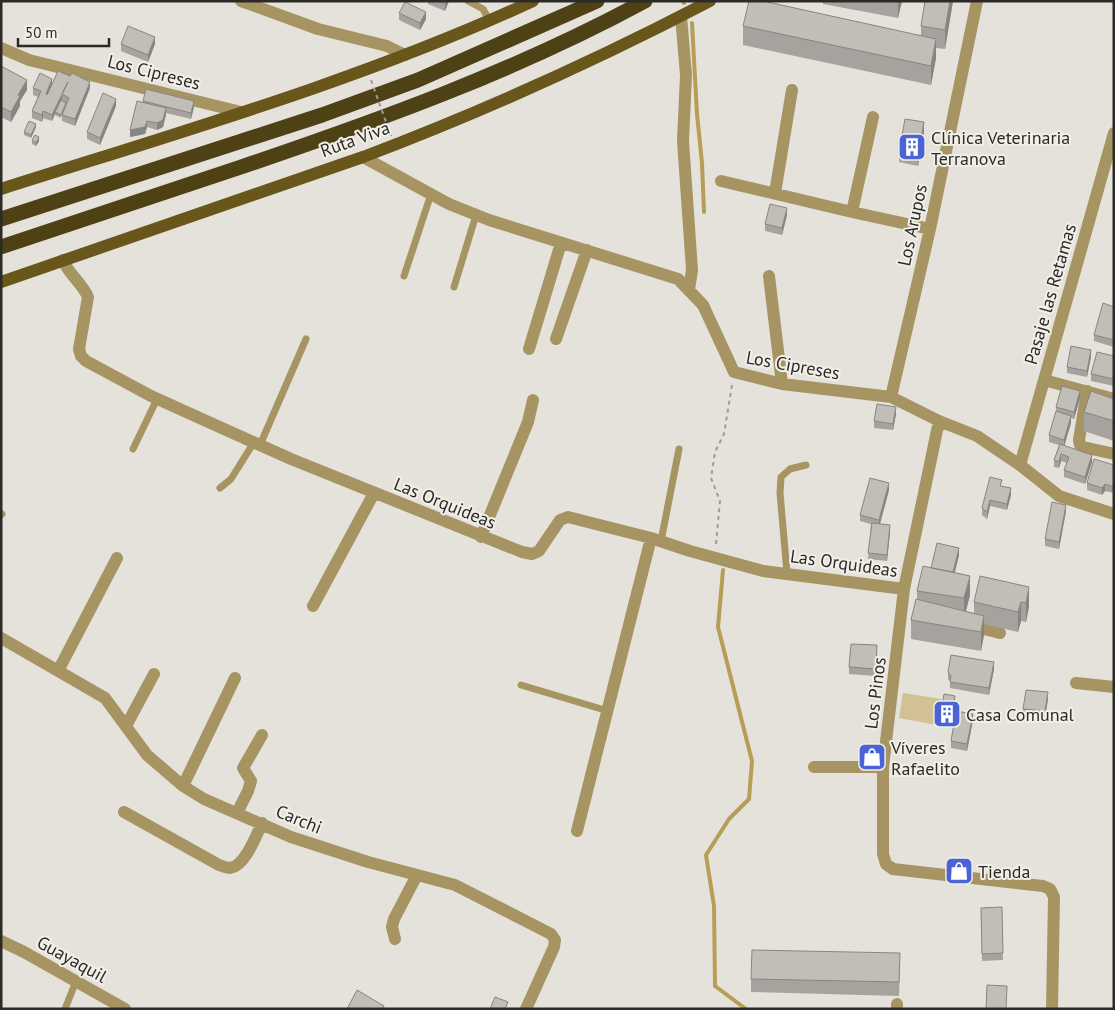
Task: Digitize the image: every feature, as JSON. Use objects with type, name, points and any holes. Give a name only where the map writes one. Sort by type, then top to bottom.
[{"type":"highway","name":"Ruta Viva","points":[[1,219],[322,115],[418,80],[598,1]]},
{"type":"highway","name":"Ruta Viva","points":[[1,247],[331,136],[425,102],[597,27],[645,1]]},
{"type":"main road","points":[[1,189],[362,72],[489,20],[507,8],[532,1]]},
{"type":"main road","name":"Ruta Viva","points":[[1,282],[363,157],[442,127],[522,92],[710,1]]},
{"type":"street","points":[[241,1],[318,29],[387,46],[405,54]]},
{"type":"street","name":"Los Arupos","points":[[891,397],[930,229],[977,1]]},
{"type":"street","points":[[681,16],[686,75],[682,140],[692,270],[689,290]]},
{"type":"street","name":"Los Cipreses","points":[[1,48],[29,60],[241,112]]},
{"type":"street","points":[[775,193],[792,90]]},
{"type":"street","points":[[852,212],[874,117]]},
{"type":"street","name":"Pasaje las Retamas","points":[[1020,465],[1114,133]]},
{"type":"street","name":"Los Cipreses","points":[[363,157],[450,204],[476,215],[678,279],[703,305],[734,372],[782,384],[891,397],[939,421],[977,436],[1020,465],[1059,496],[1114,514]]},
{"type":"street","points":[[722,181],[930,229]]},
{"type":"street","points":[[529,349],[561,243]]},
{"type":"street","points":[[556,340],[586,250]]},
{"type":"street","name":"Las Orquideas","points":[[63,260],[66,268],[85,290],[88,297],[79,349],[81,356],[94,365],[157,399],[257,444],[481,537],[532,554],[539,551],[560,520],[568,517],[763,571],[904,589]]},
{"type":"street","points":[[769,276],[782,384]]},
{"type":"street","points":[[1044,380],[1114,399]]},
{"type":"street","points":[[1087,391],[1079,440],[1080,445],[1114,454]]},
{"type":"street","points":[[481,537],[528,422],[533,400]]},
{"type":"street","name":"Los Pinos","points":[[939,421],[904,589],[907,611],[883,767],[883,854],[886,864],[893,869],[1042,886],[1050,889],[1054,897],[1052,1009]]},
{"type":"street","points":[[313,606],[374,492]]},
{"type":"street","points":[[577,831],[608,711],[656,540]]},
{"type":"street","points":[[58,671],[117,558]]},
{"type":"street","points":[[956,622],[1000,633]]},
{"type":"street","name":"Carchi","points":[[1,638],[105,698],[147,755],[183,786],[204,799],[291,837],[368,862],[455,885],[551,934],[554,940],[554,947],[526,1009]]},
{"type":"street","points":[[126,726],[154,674]]},
{"type":"street","points":[[183,786],[236,678]]},
{"type":"street","points":[[1076,682],[1114,687]]},
{"type":"street","points":[[237,813],[251,781],[244,772],[244,764],[262,735]]},
{"type":"street","points":[[814,768],[883,767]]},
{"type":"street","points":[[124,812],[219,866],[229,868],[237,866],[243,861],[262,824]]},
{"type":"street","points":[[395,939],[392,927],[394,919],[417,875]]},
{"type":"street","name":"Guayaquil","points":[[1,941],[125,1009]]},
{"type":"lane","points":[[468,1],[483,9],[489,20]]},
{"type":"lane","points":[[404,276],[431,194]]},
{"type":"lane","points":[[454,287],[476,215]]},
{"type":"lane","points":[[220,488],[231,479],[257,444],[306,339]]},
{"type":"lane","points":[[133,449],[157,399]]},
{"type":"lane","points":[[656,540],[680,450]]},
{"type":"lane","points":[[787,573],[780,493],[781,477],[790,469],[806,465]]},
{"type":"lane","points":[[521,685],[608,711]]},
{"type":"lane","points":[[65,1009],[76,981]]},
{"type":"path","points":[[371,80],[391,136]]},
{"type":"path","points":[[713,557],[718,535],[720,501],[711,478],[715,452],[724,434],[734,372]]},
{"type":"shaded area","points":[[903,693],[942,699],[937,725],[899,718]]},
{"type":"building","points":[[749,1],[763,1],[936,39],[931,66],[743,26]]},
{"type":"building","points":[[925,1],[950,1],[945,30],[921,26]]},
{"type":"building","points":[[405,2],[426,12],[420,23],[399,13]]},
{"type":"building","points":[[128,26],[155,37],[148,55],[121,44]]},
{"type":"building","points":[[1,66],[27,80],[11,112],[1,107]]},
{"type":"building","points":[[58,71],[70,76],[72,73],[90,82],[75,119],[62,115],[69,98],[62,94],[52,115],[43,111],[42,115],[32,111],[41,91],[33,88],[40,73],[52,79],[47,95]]},
{"type":"building","points":[[146,89],[194,101],[191,113],[143,101]]},
{"type":"building","points":[[103,93],[116,99],[100,138],[87,132]]},
{"type":"building","points":[[61,100],[66,103],[61,115],[55,112]]},
{"type":"building","points":[[137,101],[166,108],[163,120],[157,123],[147,121],[145,127],[130,130]]},
{"type":"building","name":"Clínica Veterinaria Terranova","points":[[905,119],[924,122],[918,156],[899,152]]},
{"type":"building","points":[[29,121],[36,124],[31,135],[24,132]]},
{"type":"building","points":[[35,135],[39,137],[36,143],[32,140]]},
{"type":"building","points":[[770,204],[787,208],[782,228],[765,224]]},
{"type":"building","points":[[1103,303],[1114,307],[1114,340],[1094,335]]},
{"type":"building","points":[[1071,346],[1091,350],[1087,371],[1067,367]]},
{"type":"building","points":[[1097,352],[1114,356],[1114,379],[1091,374]]},
{"type":"building","points":[[1062,386],[1080,391],[1074,412],[1056,407]]},
{"type":"building","points":[[1091,391],[1114,399],[1114,421],[1084,412]]},
{"type":"building","points":[[877,404],[896,407],[893,424],[874,421]]},
{"type":"building","points":[[1056,411],[1071,416],[1064,440],[1049,435]]},
{"type":"building","points":[[1060,444],[1092,455],[1085,477],[1064,470],[1069,457],[1061,454],[1059,462],[1054,460]]},
{"type":"building","points":[[1094,459],[1114,465],[1114,487],[1105,484],[1102,488],[1087,483]]},
{"type":"building","points":[[990,477],[1002,480],[1000,486],[1011,488],[1007,504],[990,500],[987,512],[982,508]]},
{"type":"building","points":[[870,478],[889,483],[879,520],[860,515]]},
{"type":"building","points":[[1052,502],[1066,505],[1059,542],[1045,539]]},
{"type":"building","points":[[872,523],[890,525],[887,555],[868,553]]},
{"type":"building","points":[[937,543],[959,548],[953,572],[931,568]]},
{"type":"building","points":[[923,566],[970,576],[964,598],[917,591]]},
{"type":"building","points":[[980,576],[1029,587],[1026,603],[1021,602],[1018,612],[974,602]]},
{"type":"building","points":[[916,599],[984,616],[981,632],[911,620]]},
{"type":"building","points":[[851,644],[877,645],[876,669],[849,667]]},
{"type":"building","points":[[951,655],[994,662],[989,688],[950,682],[951,676],[948,672]]},
{"type":"building","points":[[1026,690],[1048,692],[1045,711],[1023,709]]},
{"type":"building","name":"Casa Comunal","points":[[944,694],[955,696],[951,720],[940,719]]},
{"type":"building","points":[[956,711],[973,714],[967,744],[951,741]]},
{"type":"building","points":[[1002,907],[1003,953],[982,954],[981,908]]},
{"type":"building","points":[[752,950],[900,953],[899,982],[751,979]]},
{"type":"building","points":[[987,985],[1007,986],[1006,1009],[986,1009]]},
{"type":"building","points":[[357,990],[384,1006],[383,1009],[347,1009]]},
{"type":"building","points":[[495,997],[508,1002],[505,1009],[490,1009]]},
{"type":"waterway","points":[[692,23],[704,212]]},
{"type":"waterway","points":[[723,570],[718,627],[752,761],[749,799],[729,819],[706,855],[714,906],[715,986],[746,1009]]},
{"type":"place","name":"Clínica Veterinaria Terranova","points":[[912,147]]},
{"type":"place","name":"Casa Comunal","points":[[947,714]]},
{"type":"place","name":"Víveres Rafaelito","points":[[872,757]]},
{"type":"place","name":"Tienda","points":[[959,871]]}]
